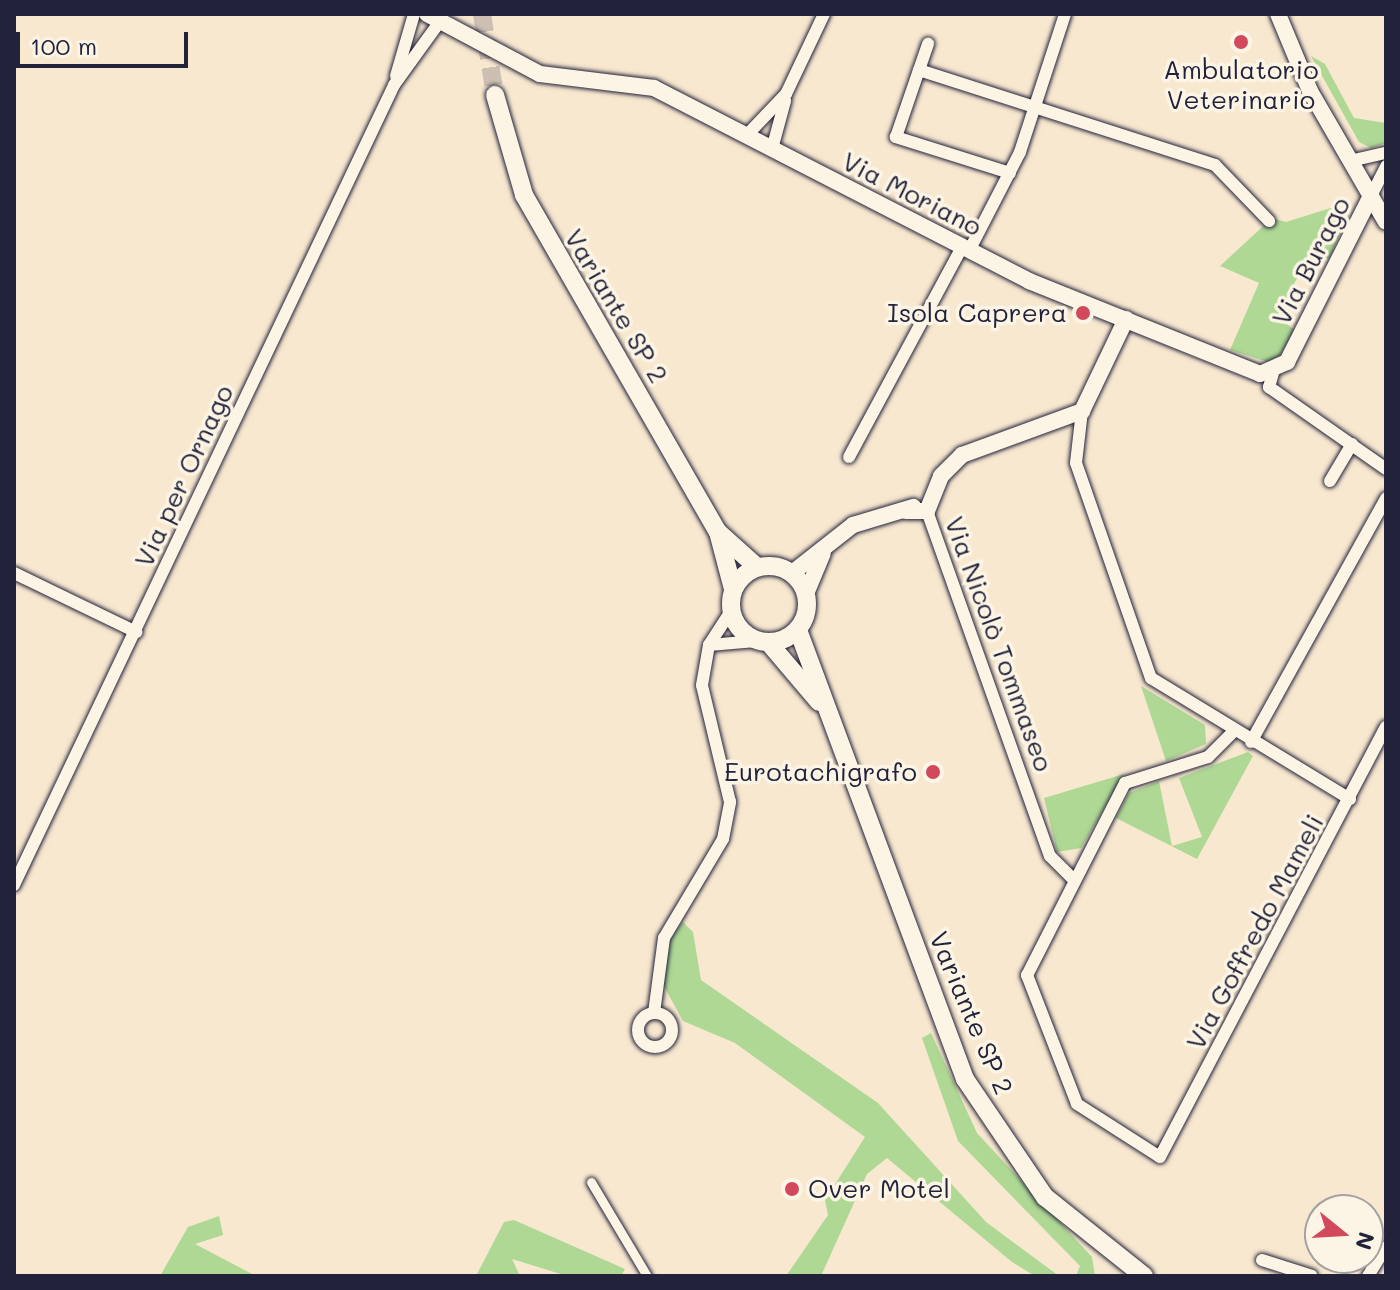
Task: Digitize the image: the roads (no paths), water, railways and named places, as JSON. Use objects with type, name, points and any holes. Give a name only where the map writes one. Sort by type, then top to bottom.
[{"type":"main road","name":"Variante SP 2","points":[[495,95],[515,174],[545,239],[718,532],[733,589],[731,611],[831,716]]},
{"type":"main road","name":"Variante SP 2","points":[[718,532],[757,567]]},
{"type":"main road","points":[[733,589],[757,567],[792,573],[806,594],[798,630],[763,642]]},
{"type":"main road","name":"Variante SP 2","points":[[798,630],[965,1079],[1024,1173],[1102,1248],[1144,1276]]},
{"type":"street","name":"Via per Ornago","points":[[394,85],[414,14]]},
{"type":"street","points":[[772,149],[786,94],[824,14]]},
{"type":"street","points":[[849,457],[1010,173],[1065,14]]},
{"type":"street","points":[[1278,14],[1350,161],[1386,222]]},
{"type":"street","name":"Via per Ornago","points":[[14,885],[394,85],[433,19]]},
{"type":"street","name":"Via Moriano","points":[[433,19],[544,76],[648,86],[965,249],[1256,373],[1273,373]]},
{"type":"street","points":[[928,44],[896,137],[1010,173]]},
{"type":"street","points":[[919,70],[1215,165],[1269,221]]},
{"type":"street","points":[[746,136],[786,94]]},
{"type":"street","name":"Via Burago","points":[[1350,161],[1386,153]]},
{"type":"street","name":"Via Burago","points":[[1273,373],[1291,355],[1386,166]]},
{"type":"street","points":[[1124,318],[1082,411],[1076,463],[1151,678],[1251,742],[1350,799]]},
{"type":"street","points":[[1273,373],[1269,387],[1386,469]]},
{"type":"street","name":"Via Nicolò Tommaseo","points":[[1074,880],[1050,856],[927,509],[941,476],[962,455],[1082,411]]},
{"type":"street","points":[[1330,481],[1352,444]]},
{"type":"street","points":[[1251,742],[1386,498]]},
{"type":"street","points":[[792,573],[823,553],[861,520],[927,509]]},
{"type":"street","points":[[806,594],[823,553]]},
{"type":"street","points":[[14,573],[136,632]]},
{"type":"street","points":[[654,1013],[664,938],[723,839],[730,789],[702,685],[709,645],[731,611]]},
{"type":"street","points":[[709,645],[763,642]]},
{"type":"street","name":"Via Goffredo Mameli","points":[[1074,880],[1027,975],[1031,989],[1077,1104],[1160,1157],[1386,727]]},
{"type":"street","points":[[1074,880],[1125,783],[1208,757],[1234,731]]},
{"type":"street","points":[[591,1182],[647,1276]]},
{"type":"street","points":[[1368,1276],[1386,1247]]},
{"type":"street","points":[[1262,1260],[1312,1276]]},
{"type":"tunnel","points":[[482,14],[495,95]]},
{"type":"place","name":"Ambulatorio Veterinario","points":[[1241,42]]},
{"type":"place","name":"Isola Caprera","points":[[1083,313]]},
{"type":"place","name":"Eurotachigrafo","points":[[933,772]]},
{"type":"place","name":"Over Motel","points":[[792,1189]]}]
